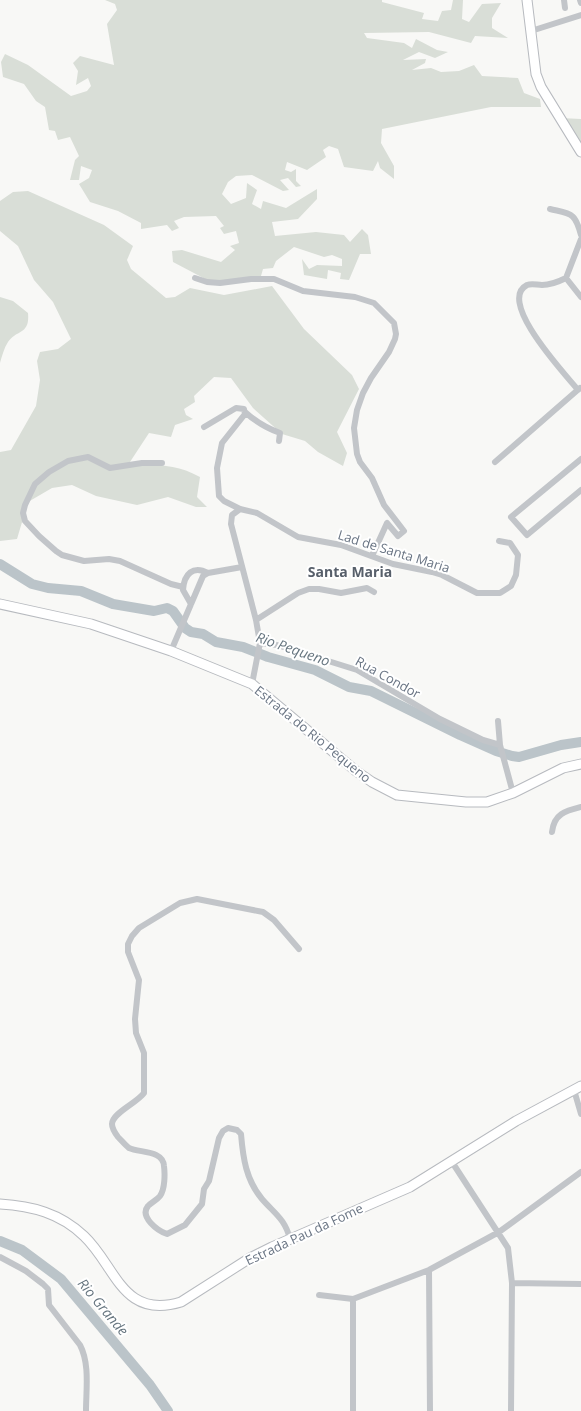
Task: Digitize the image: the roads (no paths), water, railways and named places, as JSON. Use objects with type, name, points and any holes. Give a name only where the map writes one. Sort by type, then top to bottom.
[{"type":"street","points":[[527,0],[536,74],[541,87],[581,152]]},
{"type":"street","points":[[564,0],[565,8]]},
{"type":"street","points":[[531,31],[581,15]]},
{"type":"street","points":[[550,209],[574,216],[577,220],[581,235]]},
{"type":"street","points":[[494,462],[579,389],[546,352],[523,318],[520,310],[520,295],[522,289],[527,285],[556,283],[566,278],[581,239]]},
{"type":"street","points":[[195,278],[207,282],[220,283],[251,279],[274,279],[303,291],[356,297],[374,303],[394,323],[396,334],[395,339],[389,352],[371,378],[355,419],[356,444],[360,462],[372,478],[384,505],[404,531],[398,536],[387,523],[372,556]]},
{"type":"street","points":[[566,278],[581,297]]},
{"type":"street","points":[[204,427],[236,408],[243,408],[245,412],[253,419],[266,428],[280,433],[279,440]]},
{"type":"street","name":"Lad de Santa Maria","points":[[245,412],[222,443],[217,468],[219,496],[224,501],[240,509],[257,514],[298,537],[341,545],[412,569],[432,572],[448,578],[477,593],[493,595],[500,594],[510,586],[516,575],[518,555],[510,543],[499,541]]},
{"type":"street","points":[[162,463],[142,463],[110,468],[88,457],[62,463],[38,480],[30,494],[24,513],[25,521],[56,552],[62,555],[84,561],[109,559],[120,561],[171,584],[183,587]]},
{"type":"street","points":[[581,459],[511,517],[527,535],[581,490]]},
{"type":"street","points":[[240,509],[232,515],[231,524],[256,620],[260,645],[252,684]]},
{"type":"street","points":[[171,651],[202,578],[208,573],[242,567]]},
{"type":"street","points":[[191,604],[186,597],[183,587],[187,575],[191,570],[200,569],[208,573]]},
{"type":"street","points":[[256,620],[298,593],[309,589],[342,593],[367,588],[374,592]]},
{"type":"street","name":"Estrada do Rio Pequeno","points":[[0,604],[91,624],[171,651],[252,684],[327,748],[372,782],[392,793],[418,798],[466,802],[487,802],[513,793],[563,768],[581,764]]},
{"type":"street","name":"Rua Condor","points":[[260,645],[284,647],[357,670],[440,719],[500,747]]},
{"type":"street","points":[[498,721],[500,747],[513,793]]},
{"type":"street","points":[[552,832],[553,822],[557,817],[581,807]]},
{"type":"street","points":[[290,1239],[284,1222],[261,1198],[246,1171],[243,1158],[241,1134],[237,1130],[228,1128],[223,1131],[219,1138],[209,1181],[204,1189],[202,1204],[185,1225],[167,1234],[160,1232],[150,1222],[146,1214],[147,1207],[160,1196],[163,1189],[164,1165],[162,1159],[157,1155],[127,1147],[114,1132],[112,1123],[114,1116],[140,1098],[144,1093],[144,1053],[136,1032],[135,1019],[140,980],[128,952],[128,944],[132,936],[139,928],[180,902],[197,899],[263,912],[274,920],[299,949]]},
{"type":"street","points":[[577,1088],[581,1114]]},
{"type":"street","name":"Estrada Pau da Fome","points":[[0,1204],[38,1208],[54,1214],[84,1236],[118,1285],[129,1294],[144,1302],[157,1306],[169,1306],[181,1302],[250,1258],[410,1187],[516,1121],[577,1088]]},
{"type":"street","points":[[452,1162],[508,1248],[512,1283],[511,1411]]},
{"type":"street","points":[[319,1295],[353,1299],[429,1270],[498,1232],[581,1172]]},
{"type":"street","points":[[0,1257],[26,1271],[48,1289],[50,1305],[84,1352],[87,1373],[86,1411]]},
{"type":"street","points":[[429,1270],[430,1411]]},
{"type":"street","points":[[512,1283],[581,1284]]},
{"type":"street","points":[[353,1299],[353,1411]]},
{"type":"waterway","name":"Rio Pequeno","points":[[0,564],[32,584],[48,588],[81,591],[113,604],[154,611],[167,608],[173,611],[185,628],[191,632],[203,634],[216,642],[243,647],[268,657],[315,670],[349,687],[371,691],[460,735],[496,751],[512,756],[519,757],[561,745],[581,742]]},
{"type":"waterway","name":"Rio Grande","points":[[0,1241],[22,1250],[61,1279],[150,1385],[168,1411]]},
{"type":"district","name":"Santa Maria","points":[[350,572]]}]
